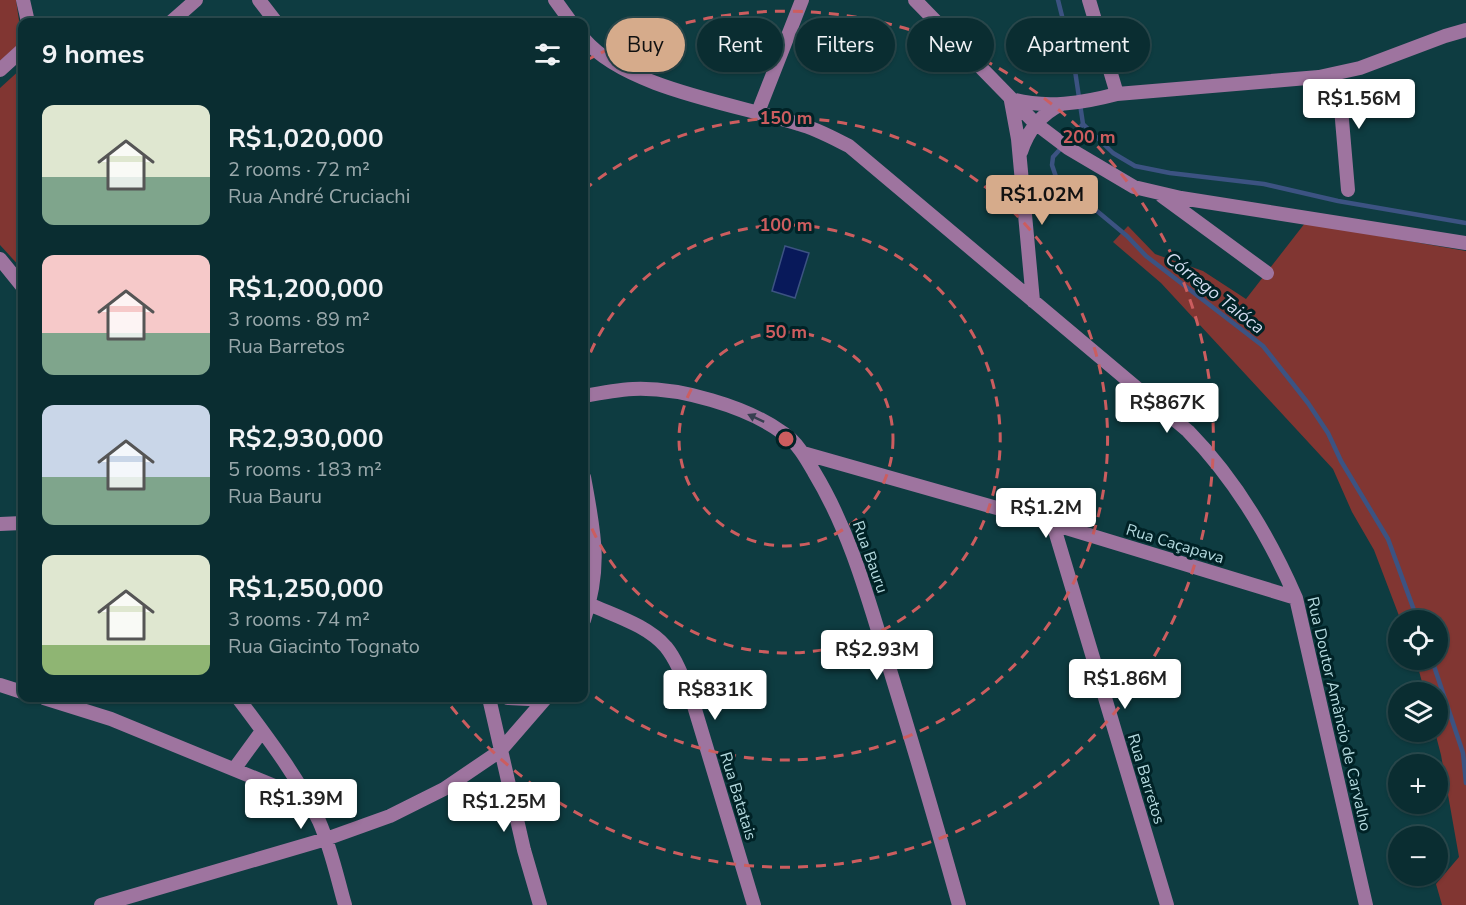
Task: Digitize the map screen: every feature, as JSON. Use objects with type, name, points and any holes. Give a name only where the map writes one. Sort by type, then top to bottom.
[{"type":"street","points":[[23,0],[27,18]]},
{"type":"street","points":[[176,18],[196,0]]},
{"type":"street","points":[[259,0],[273,18]]},
{"type":"street","points":[[555,0],[568,18]]},
{"type":"street","points":[[758,112],[802,0]]},
{"type":"street","points":[[915,0],[1035,123],[1068,148],[1134,186],[1158,193],[1466,243]]},
{"type":"street","points":[[1089,0],[1117,94]]},
{"type":"street","points":[[1011,99],[1032,103],[1066,103],[1089,101],[1117,94],[1299,80],[1360,68],[1466,30]]},
{"type":"street","name":"Rua Doutor Amâncio de Carvalho","points":[[588,44],[616,64],[643,78],[677,91],[802,124],[849,146],[1188,431],[1213,456],[1264,532],[1278,556],[1296,598],[1366,905]]},
{"type":"street","points":[[0,70],[18,54]]},
{"type":"street","points":[[1338,74],[1348,190]]},
{"type":"street","points":[[1011,99],[1017,122],[1033,301]]},
{"type":"street","points":[[1020,154],[1035,123],[1049,111],[1066,103]]},
{"type":"street","points":[[1158,193],[1268,273]]},
{"type":"street","points":[[0,259],[18,281]]},
{"type":"street","name":"Rua Bauru","points":[[588,395],[634,389],[680,392],[718,402],[758,418],[785,434],[803,453],[826,492],[855,558],[919,762],[959,905]]},
{"type":"street","name":"Rua Caçapava","points":[[803,453],[1053,524],[1296,598]]},
{"type":"street","points":[[588,499],[595,537],[595,572],[588,607]]},
{"type":"street","points":[[0,524],[18,523]]},
{"type":"street","name":"Rua Barretos","points":[[1053,524],[1167,905]]},
{"type":"street","name":"Rua Batatais","points":[[589,604],[639,627],[667,648],[694,706],[754,905]]},
{"type":"street","points":[[0,685],[18,691]]},
{"type":"street","points":[[57,702],[111,718],[306,799]]},
{"type":"street","points":[[241,702],[306,799],[326,839],[345,905]]},
{"type":"street","points":[[490,702],[524,850],[540,905]]},
{"type":"street","points":[[101,905],[326,839],[390,816],[444,789],[500,752],[543,702]]},
{"type":"street","points":[[235,768],[262,731]]},
{"type":"shaded area","points":[[0,0],[16,0],[19,18],[18,45],[0,61]]},
{"type":"shaded area","points":[[18,72],[18,265],[0,245],[0,88]]},
{"type":"shaded area","points":[[1305,223],[1466,251],[1466,905],[1442,905],[1437,886],[1448,886],[1448,870],[1459,857],[1448,795],[1448,754],[1441,754],[1438,742],[1448,742],[1448,682],[1422,682],[1419,670],[1448,670],[1448,610],[1397,610],[1374,550],[1352,512],[1333,469],[1161,283],[1113,242],[1128,226],[1155,254],[1203,271],[1246,299]]},
{"type":"shaded area","points":[[785,246],[809,253],[795,298],[772,291]]},
{"type":"waterway","name":"Córrego Taióca","points":[[1058,0],[1074,64],[1083,124]]},
{"type":"waterway","name":"Córrego Taióca","points":[[1083,124],[1053,157],[1052,165],[1056,177],[1127,236],[1146,256],[1263,346],[1308,403],[1328,433],[1341,461],[1388,539],[1414,610]]},
{"type":"waterway","points":[[1083,124],[1113,153],[1135,166],[1170,173],[1264,184],[1338,201],[1466,223]]},
{"type":"waterway","name":"Córrego Taióca","points":[[1435,670],[1463,753],[1466,783]]}]
